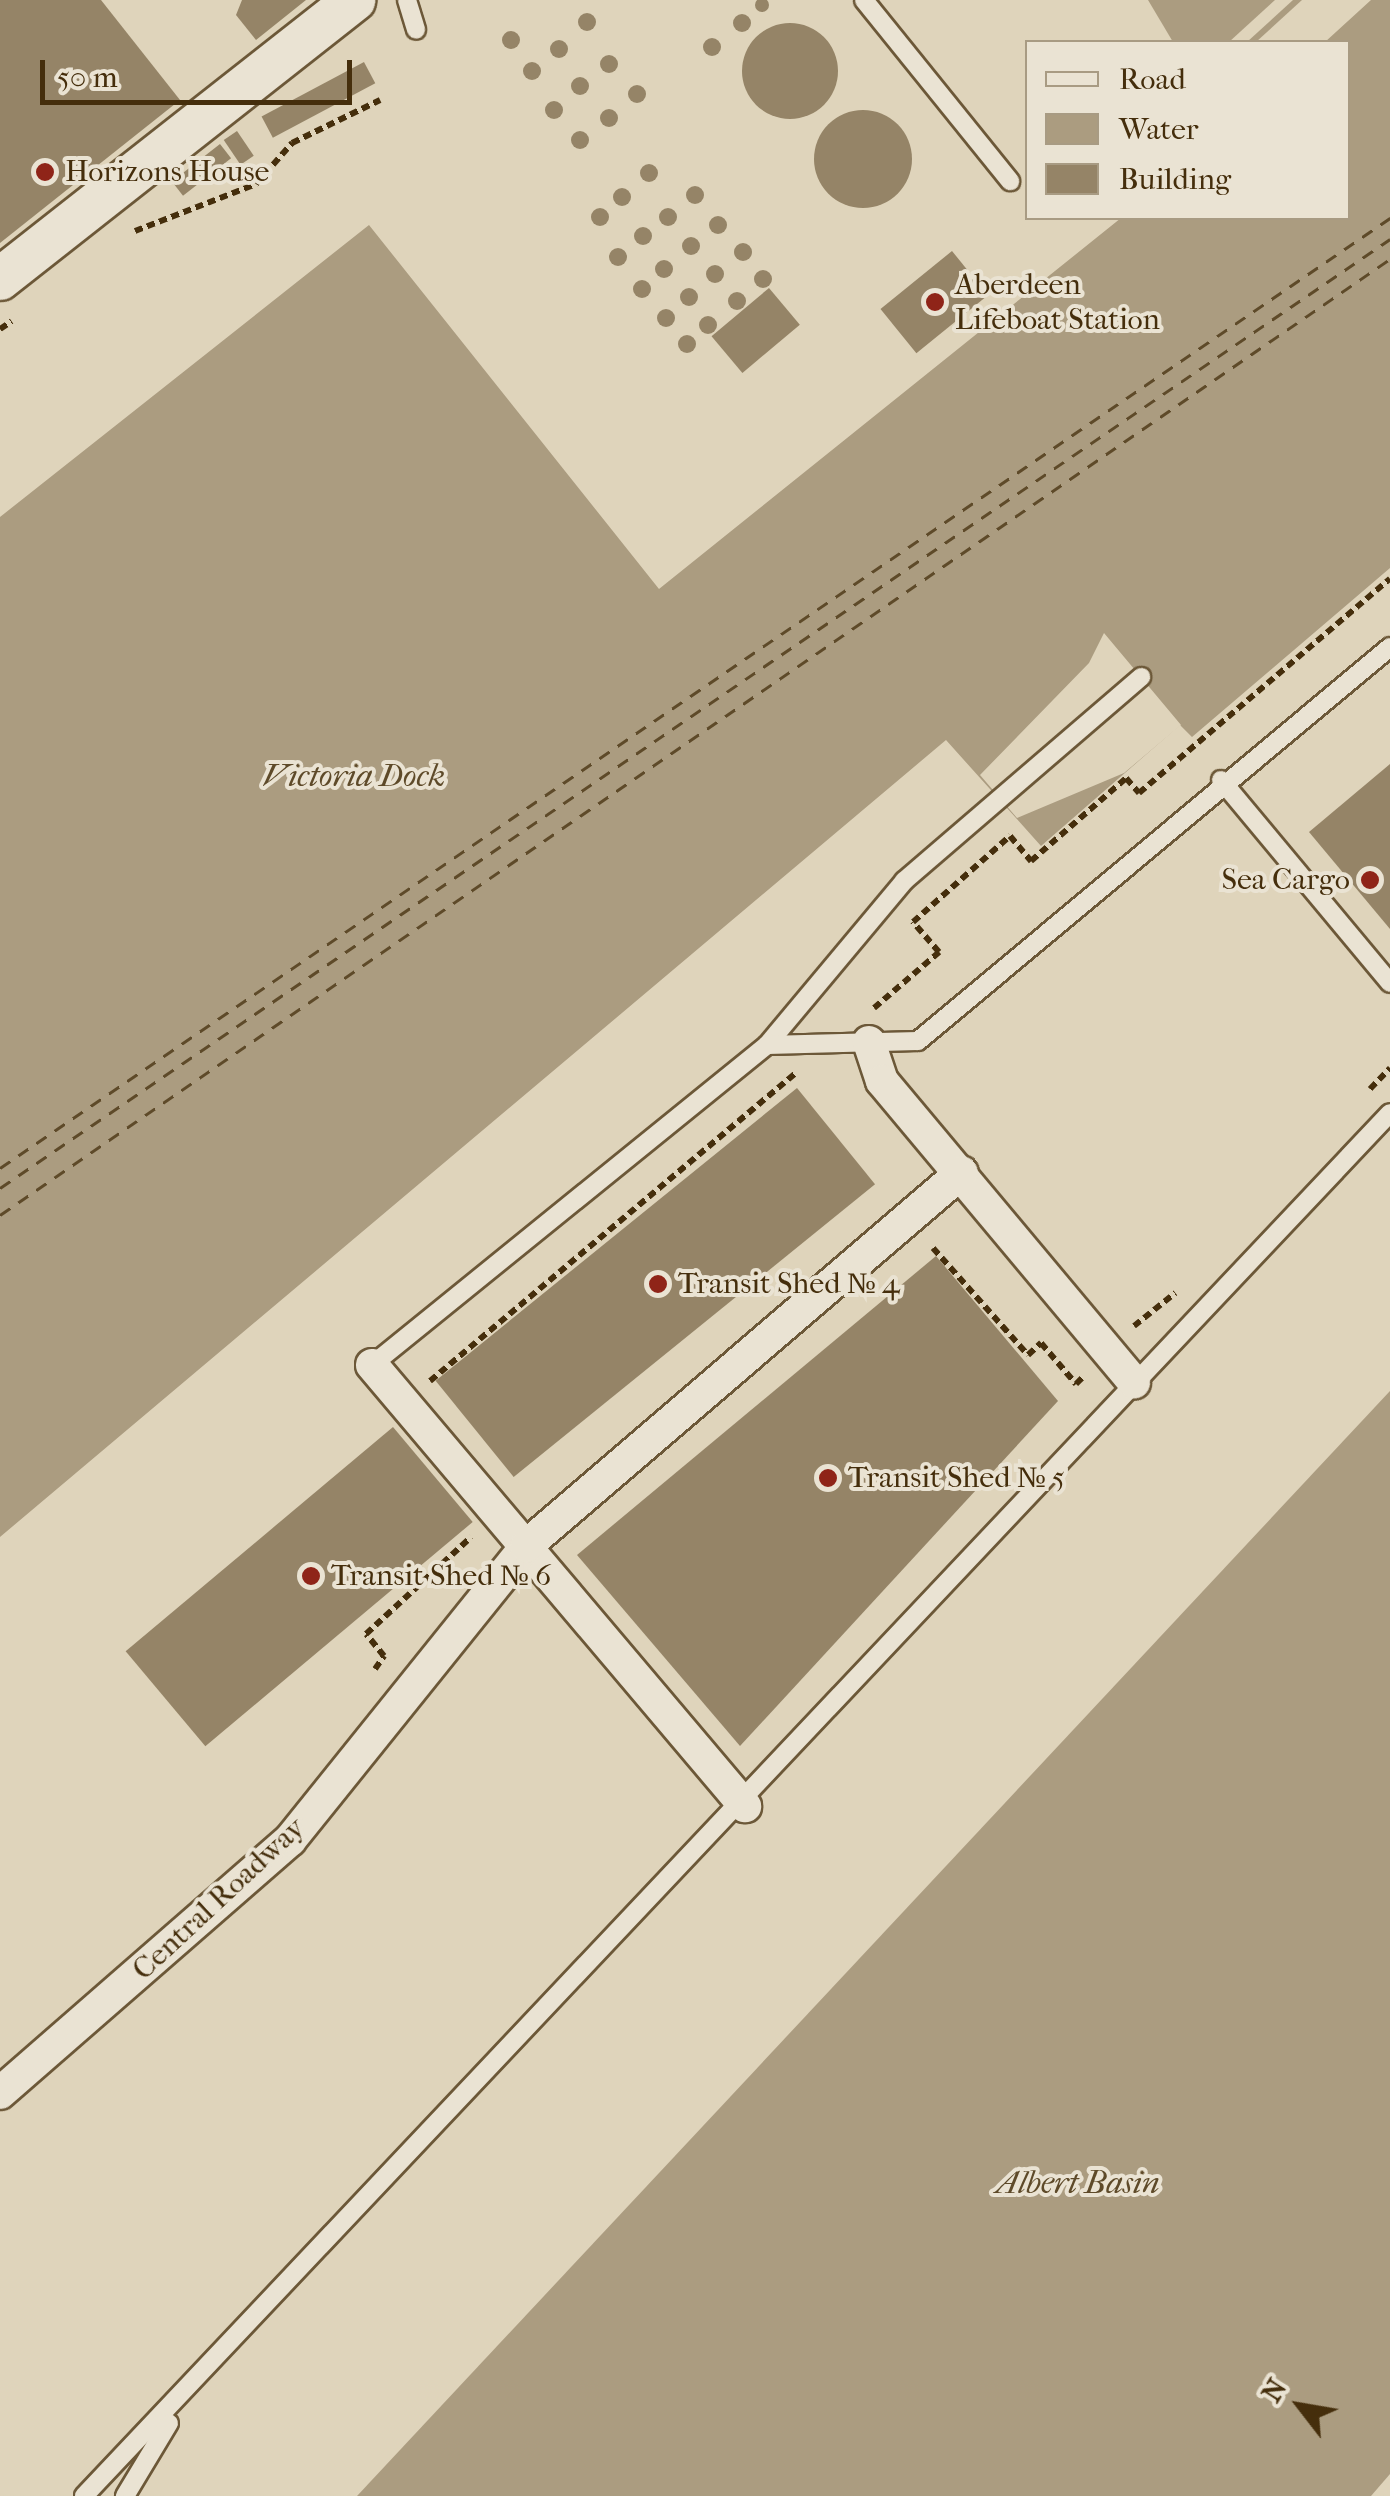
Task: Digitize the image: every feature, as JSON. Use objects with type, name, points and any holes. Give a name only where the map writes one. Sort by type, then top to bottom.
[{"type":"street","points":[[15,293],[354,0]]},
{"type":"street","points":[[869,1042],[882,1081],[1112,1348],[1134,1382]]},
{"type":"street","points":[[526,1546],[962,1172]]},
{"type":"street","points":[[372,1366],[745,1806]]},
{"type":"street","name":"Central Roadway","points":[[0,2093],[290,1840],[413,1681],[526,1546]]},
{"type":"lane","points":[[407,0],[416,30]]},
{"type":"lane","points":[[864,0],[1010,181]]},
{"type":"lane","points":[[767,1046],[918,1041],[1221,780],[1390,647]]},
{"type":"lane","points":[[372,1366],[767,1046],[904,881],[1140,678]]},
{"type":"lane","points":[[1221,780],[1390,983]]},
{"type":"lane","points":[[84,2496],[185,2397],[745,1806],[1134,1382],[1390,1113]]},
{"type":"lane","points":[[124,2496],[185,2397]]},
{"type":"path","points":[[122,240],[256,184],[292,143],[380,100]]},
{"type":"path","points":[[0,330],[15,293]]},
{"type":"path","points":[[405,1404],[939,952],[913,922],[1010,836],[1031,861],[1126,778],[1139,793],[1390,579]]},
{"type":"path","points":[[1364,1096],[1390,1068]]},
{"type":"path","points":[[919,1260],[934,1247],[1028,1356],[1041,1343],[1076,1384],[1180,1290]]},
{"type":"path","points":[[361,1688],[384,1656],[366,1634],[497,1512]]},
{"type":"water","points":[[1148,0],[1302,0],[1258,40],[1172,40]]},
{"type":"water","name":"Victoria Dock","points":[[1371,0],[1390,0],[1390,568],[1192,737],[1180,725],[1041,846],[946,740],[0,1537],[0,517],[369,225],[659,589],[1119,220],[1350,220],[1350,40],[1327,40]]},
{"type":"water","name":"Albert Basin","points":[[1390,1391],[1390,2474],[1371,2496],[357,2496]]},
{"type":"pier","points":[[1275,0],[1293,0],[1249,40],[1231,40]]},
{"type":"pier","points":[[1104,633],[1181,725],[1124,773],[1017,818],[980,775],[1089,663]]},
{"type":"building","name":"Horizons House","points":[[0,0],[101,0],[180,100],[0,243]]},
{"type":"building","points":[[242,0],[306,0],[256,40],[236,15]]},
{"type":"building","points":[[757,0],[767,0],[767,10],[757,10]]},
{"type":"building","points":[[587,13],[596,22],[587,31],[578,22]]},
{"type":"building","points":[[742,14],[751,23],[742,32],[733,23]]},
{"type":"building","points":[[781,23],[799,23],[817,31],[830,44],[838,71],[835,90],[817,111],[799,119],[781,119],[763,111],[750,98],[742,80],[742,62],[750,44],[763,31]]},
{"type":"building","points":[[511,31],[520,40],[511,49],[502,40]]},
{"type":"building","points":[[712,38],[721,47],[712,56],[703,47]]},
{"type":"building","points":[[559,40],[568,49],[559,58],[550,49]]},
{"type":"building","points":[[609,55],[618,64],[609,73],[600,64]]},
{"type":"building","points":[[364,62],[375,83],[273,138],[262,116]]},
{"type":"building","points":[[532,62],[541,71],[532,80],[523,71]]},
{"type":"building","points":[[580,77],[589,86],[580,95],[571,86]]},
{"type":"building","points":[[637,85],[646,94],[637,103],[628,94]]},
{"type":"building","points":[[554,101],[563,110],[554,119],[545,110]]},
{"type":"building","points":[[609,109],[618,118],[609,127],[600,118]]},
{"type":"building","points":[[863,110],[890,118],[904,132],[912,159],[904,186],[890,200],[863,208],[836,200],[822,186],[814,159],[822,132],[836,118]]},
{"type":"building","points":[[237,131],[254,156],[241,165],[224,140]]},
{"type":"building","points":[[580,131],[589,140],[580,149],[571,140]]},
{"type":"building","points":[[220,144],[231,158],[183,196],[172,182]]},
{"type":"building","points":[[649,164],[658,173],[649,182],[640,173]]},
{"type":"building","points":[[695,186],[704,195],[695,204],[686,195]]},
{"type":"building","points":[[622,188],[631,197],[622,206],[613,197]]},
{"type":"building","points":[[600,208],[609,217],[600,226],[591,217]]},
{"type":"building","points":[[668,208],[677,217],[668,226],[659,217]]},
{"type":"building","points":[[718,216],[727,225],[718,234],[709,225]]},
{"type":"building","points":[[643,227],[652,236],[643,245],[634,236]]},
{"type":"building","points":[[691,237],[700,246],[691,255],[682,246]]},
{"type":"building","points":[[743,243],[752,252],[743,261],[734,252]]},
{"type":"building","points":[[618,248],[627,257],[618,266],[609,257]]},
{"type":"building","name":"Aberdeen Lifeboat Station","points":[[952,251],[988,295],[916,353],[881,309]]},
{"type":"building","points":[[664,260],[673,269],[664,278],[655,269]]},
{"type":"building","points":[[715,265],[724,274],[715,283],[706,274]]},
{"type":"building","points":[[763,270],[772,279],[763,288],[754,279]]},
{"type":"building","points":[[642,280],[651,289],[642,298],[633,289]]},
{"type":"building","points":[[689,288],[698,297],[689,306],[680,297]]},
{"type":"building","points":[[769,288],[800,325],[742,373],[712,336]]},
{"type":"building","points":[[737,292],[746,301],[737,310],[728,301]]},
{"type":"building","points":[[666,309],[675,318],[666,327],[657,318]]},
{"type":"building","points":[[708,316],[717,325],[708,334],[699,325]]},
{"type":"building","points":[[687,335],[696,344],[687,353],[678,344]]},
{"type":"building","name":"Sea Cargo","points":[[1390,764],[1390,929],[1309,832]]},
{"type":"building","name":"Transit Shed № 4","points":[[797,1088],[875,1184],[514,1477],[436,1381]]},
{"type":"building","name":"Transit Shed № 5","points":[[936,1256],[1058,1401],[740,1746],[577,1555]]},
{"type":"building","name":"Transit Shed № 6","points":[[393,1427],[473,1522],[205,1746],[126,1651]]},
{"type":"ferry route","points":[[0,1168],[1390,218]]},
{"type":"ferry route","points":[[0,1188],[1390,239]]},
{"type":"ferry route","points":[[0,1215],[1390,259]]},
{"type":"place","name":"Horizons House","points":[[45,172]]},
{"type":"place","name":"Aberdeen Lifeboat Station","points":[[935,302]]},
{"type":"place","name":"Sea Cargo","points":[[1370,880]]},
{"type":"place","name":"Transit Shed № 4","points":[[658,1284]]},
{"type":"place","name":"Transit Shed № 5","points":[[828,1478]]},
{"type":"place","name":"Transit Shed № 6","points":[[311,1576]]}]
